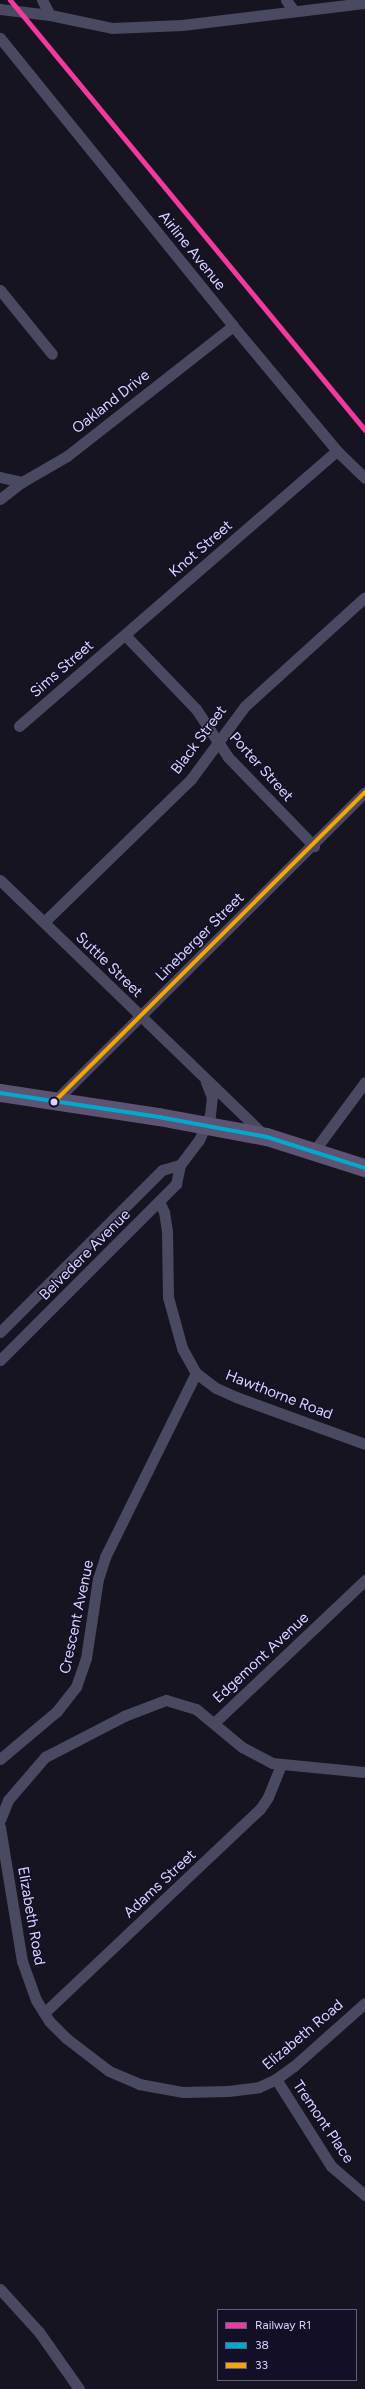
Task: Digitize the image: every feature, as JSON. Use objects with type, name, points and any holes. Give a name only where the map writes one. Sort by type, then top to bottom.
[{"type":"main road","points":[[0,1093],[267,1137],[365,1168]]},
{"type":"street","points":[[42,0],[50,15]]},
{"type":"street","points":[[286,0],[294,11]]},
{"type":"street","points":[[0,9],[50,15],[112,28],[182,25],[364,4]]},
{"type":"street","name":"Airline Avenue","points":[[0,38],[233,326],[337,451],[365,478]]},
{"type":"street","points":[[0,290],[52,354]]},
{"type":"street","name":"Oakland Drive","points":[[0,500],[22,482],[67,456],[233,326]]},
{"type":"street","name":"Knot Street","points":[[125,635],[337,451]]},
{"type":"street","points":[[0,477],[22,482]]},
{"type":"street","name":"Black Street","points":[[44,922],[191,779],[217,741],[245,706],[365,597]]},
{"type":"street","name":"Sims Street","points":[[19,726],[125,635]]},
{"type":"street","name":"Porter Street","points":[[125,635],[196,709],[228,757],[314,846]]},
{"type":"street","name":"Lineberger Street","points":[[54,1102],[314,846],[365,792]]},
{"type":"street","name":"Suttle Street","points":[[0,880],[267,1137]]},
{"type":"street","name":"Belvedere Avenue","points":[[0,1360],[176,1184],[180,1164],[200,1140],[207,1126],[212,1097],[202,1075]]},
{"type":"street","points":[[314,1151],[365,1082]]},
{"type":"street","name":"Belvedere Avenue","points":[[0,1332],[162,1170],[180,1164]]},
{"type":"street","name":"Hawthorne Road","points":[[159,1201],[164,1212],[168,1232],[168,1297],[182,1348],[196,1373],[216,1388],[236,1397],[365,1444]]},
{"type":"street","name":"Crescent Avenue","points":[[0,1760],[57,1711],[76,1687],[86,1658],[98,1579],[105,1557],[196,1373]]},
{"type":"street","name":"Edgemont Avenue","points":[[0,1820],[8,1800],[45,1757],[124,1716],[166,1700],[191,1707],[215,1722],[365,1580]]},
{"type":"street","points":[[215,1722],[248,1750],[281,1765],[365,1772]]},
{"type":"street","name":"Adams Street","points":[[44,2013],[260,1809],[268,1797],[281,1765]]},
{"type":"street","name":"Elizabeth Road","points":[[0,1828],[22,1961],[28,1983],[44,2013],[66,2038],[88,2056],[109,2070],[139,2084],[160,2089],[205,2092],[250,2089],[276,2080],[365,2002]]},
{"type":"street","name":"Tremont Place","points":[[276,2080],[332,2166],[365,2195]]},
{"type":"street","points":[[0,2289],[43,2337],[79,2389]]},
{"type":"rail line","name":"R1","points":[[10,0],[365,430]]},
{"type":"transit line","name":"33","points":[[54,1102],[365,792]]},
{"type":"transit line","name":"38","points":[[0,1093],[159,1117],[267,1137],[365,1168]]}]
